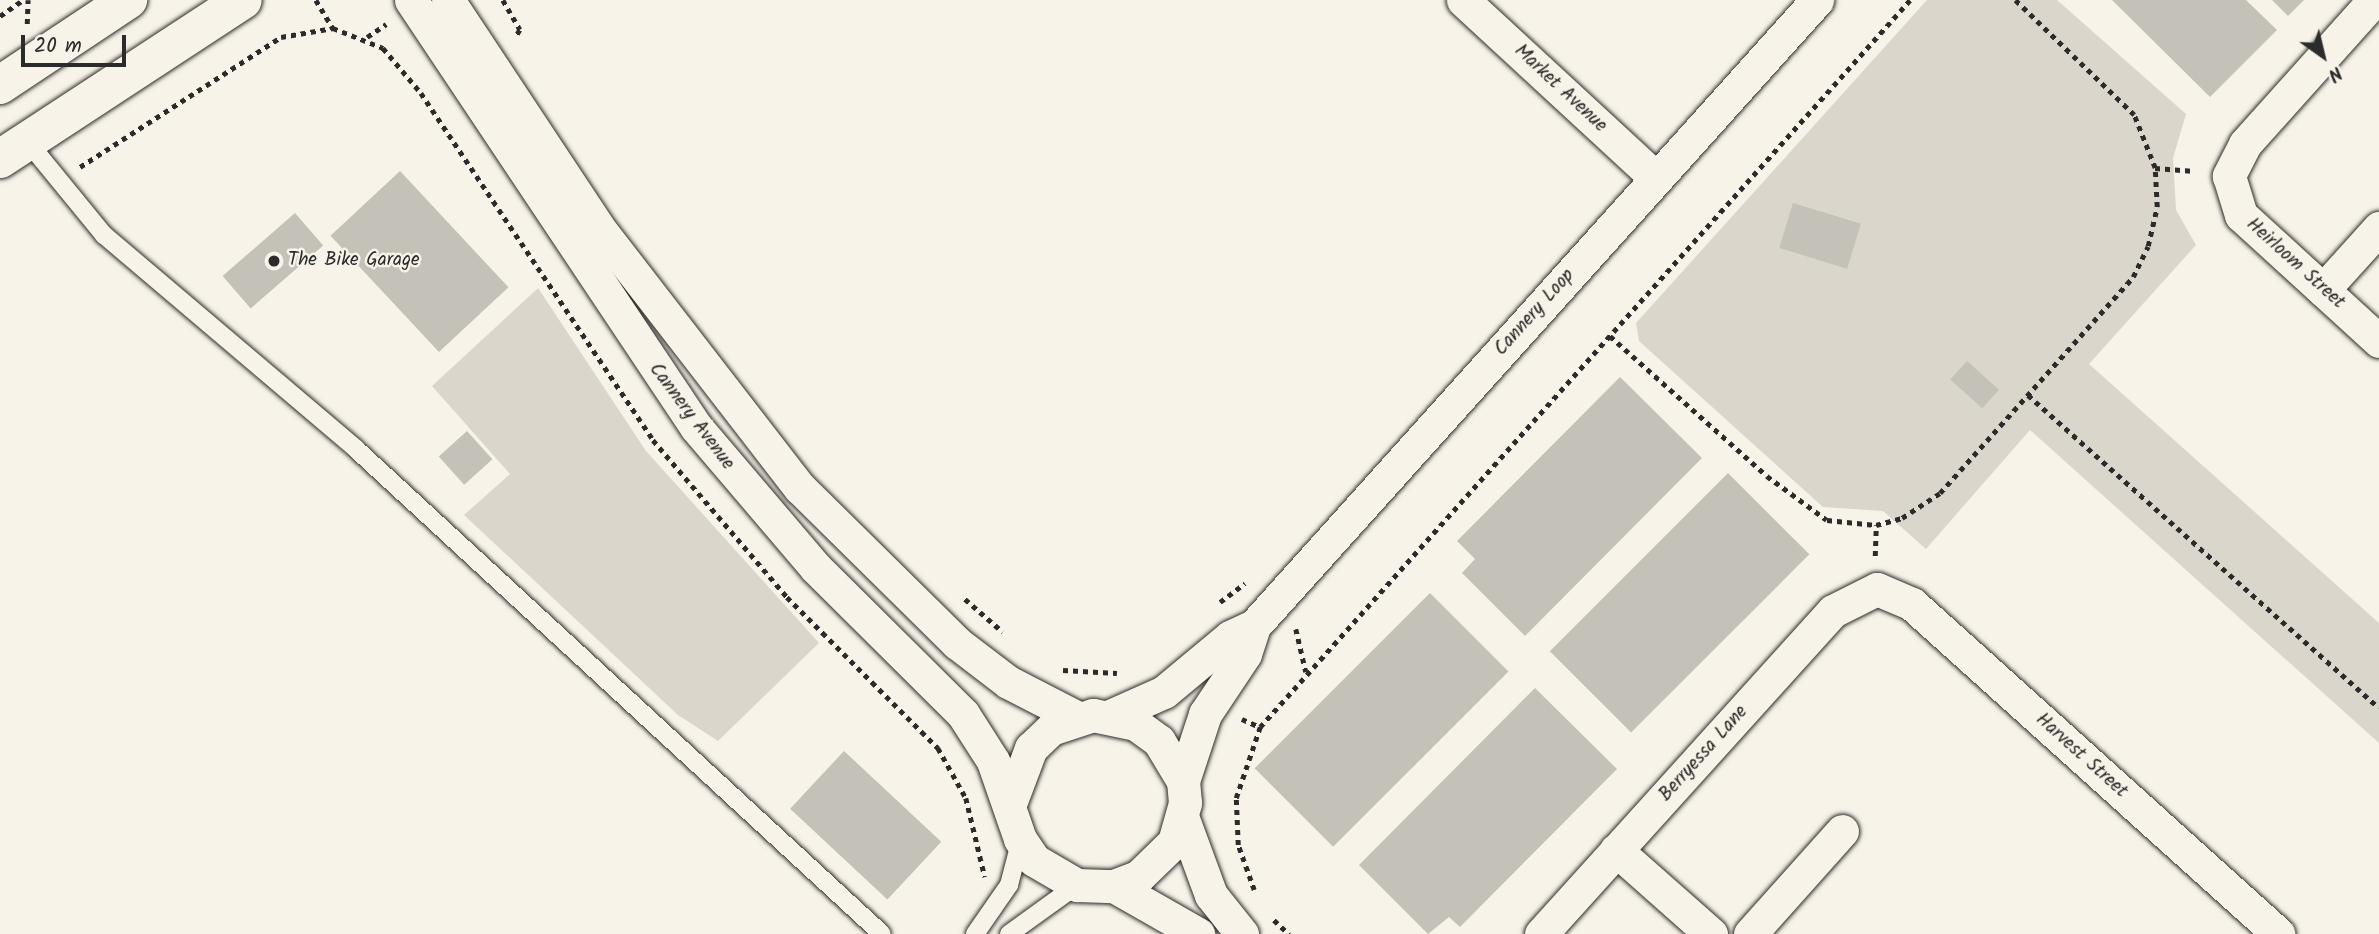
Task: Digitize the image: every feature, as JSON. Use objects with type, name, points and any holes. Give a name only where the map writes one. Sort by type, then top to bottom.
[{"type":"main road","points":[[0,85],[128,0]]},
{"type":"main road","points":[[13,150],[243,0]]},
{"type":"street","name":"Cannery Avenue","points":[[448,0],[598,227],[800,488],[957,643],[1008,682],[1094,717]]},
{"type":"street","name":"Market Avenue","points":[[1464,0],[1656,178]]},
{"type":"street","name":"Cannery Loop","points":[[1254,626],[1817,0]]},
{"type":"street","name":"Heirloom Street","points":[[2375,0],[2245,144],[2230,176],[2241,215],[2379,341]]},
{"type":"street","name":"Cannery Avenue","points":[[401,11],[689,418],[815,567],[963,714],[1011,801]]},
{"type":"street","points":[[2323,290],[2379,228]]},
{"type":"street","name":"Berryessa Lane","points":[[1541,934],[1833,611],[1876,573]]},
{"type":"street","name":"Harvest Street","points":[[1876,573],[2278,934]]},
{"type":"street","points":[[1198,934],[1114,886],[1077,885],[1034,860],[1020,839],[1011,801],[1031,748],[1094,717],[1164,692],[1230,637],[1254,626]]},
{"type":"street","points":[[1242,934],[1211,895],[1183,819],[1183,781],[1205,714],[1245,654],[1254,626]]},
{"type":"street","points":[[1094,717],[1159,741],[1183,781]]},
{"type":"street","points":[[1114,886],[1158,862],[1183,819]]},
{"type":"street","points":[[1750,934],[1842,831]]},
{"type":"street","points":[[1616,850],[1711,934]]},
{"type":"lane","points":[[13,150],[56,183],[104,235],[356,449],[882,934]]},
{"type":"lane","points":[[975,934],[1009,885],[1020,839]]},
{"type":"lane","points":[[1009,934],[1077,885]]},
{"type":"path","points":[[0,16],[23,0]]},
{"type":"path","points":[[316,0],[333,28]]},
{"type":"path","points":[[503,0],[520,30]]},
{"type":"path","points":[[1260,901],[1235,822],[1238,776],[1260,727],[1910,0]]},
{"type":"path","points":[[1610,336],[1808,510],[1828,520],[1876,525],[1902,518],[1940,493],[2133,277],[2148,246],[2157,207],[2155,168],[2148,141],[2120,95],[2015,0]]},
{"type":"path","points":[[367,37],[401,11]]},
{"type":"path","points":[[56,183],[260,48],[304,29],[333,28],[367,37],[415,85],[653,440],[778,588],[938,748],[966,798],[980,870],[990,885]]},
{"type":"path","points":[[2155,168],[2195,171]]},
{"type":"path","points":[[2028,394],[2379,708]]},
{"type":"path","points":[[1876,525],[1876,573]]},
{"type":"path","points":[[957,591],[1007,635]]},
{"type":"path","points":[[1057,667],[1093,674],[1127,671]]},
{"type":"path","points":[[1266,909],[1289,934]]},
{"type":"shaded area","points":[[1927,0],[2057,0],[2186,114],[2173,158],[2176,210],[2196,245],[2089,364],[2379,623],[2379,743],[2030,430],[1926,549],[1883,511],[1823,507],[1639,341],[1636,323]]},
{"type":"shaded area","points":[[538,288],[646,451],[819,643],[718,741],[678,715],[464,515],[510,474],[432,386]]},
{"type":"building","points":[[2112,0],[2246,0],[2277,30],[2210,97]]},
{"type":"building","points":[[2272,0],[2304,0],[2288,16]]},
{"type":"building","points":[[400,171],[508,287],[439,352],[331,236]]},
{"type":"building","points":[[1793,203],[1861,224],[1847,269],[1779,248]]},
{"type":"building","name":"The Bike Garage","points":[[295,213],[323,245],[251,308],[223,276]]},
{"type":"building","points":[[1967,361],[1999,390],[1982,408],[1950,380]]},
{"type":"building","points":[[1620,377],[1702,458],[1525,636],[1462,573],[1475,559],[1457,541]]},
{"type":"building","points":[[467,431],[492,459],[464,485],[439,456]]},
{"type":"building","points":[[1728,473],[1809,554],[1631,733],[1550,651]]},
{"type":"building","points":[[1430,593],[1508,671],[1333,847],[1255,768]]},
{"type":"building","points":[[1535,688],[1617,769],[1460,927],[1449,917],[1428,934],[1359,865]]},
{"type":"building","points":[[844,751],[941,842],[887,899],[790,809]]},
{"type":"place","name":"The Bike Garage","points":[[274,261]]}]
